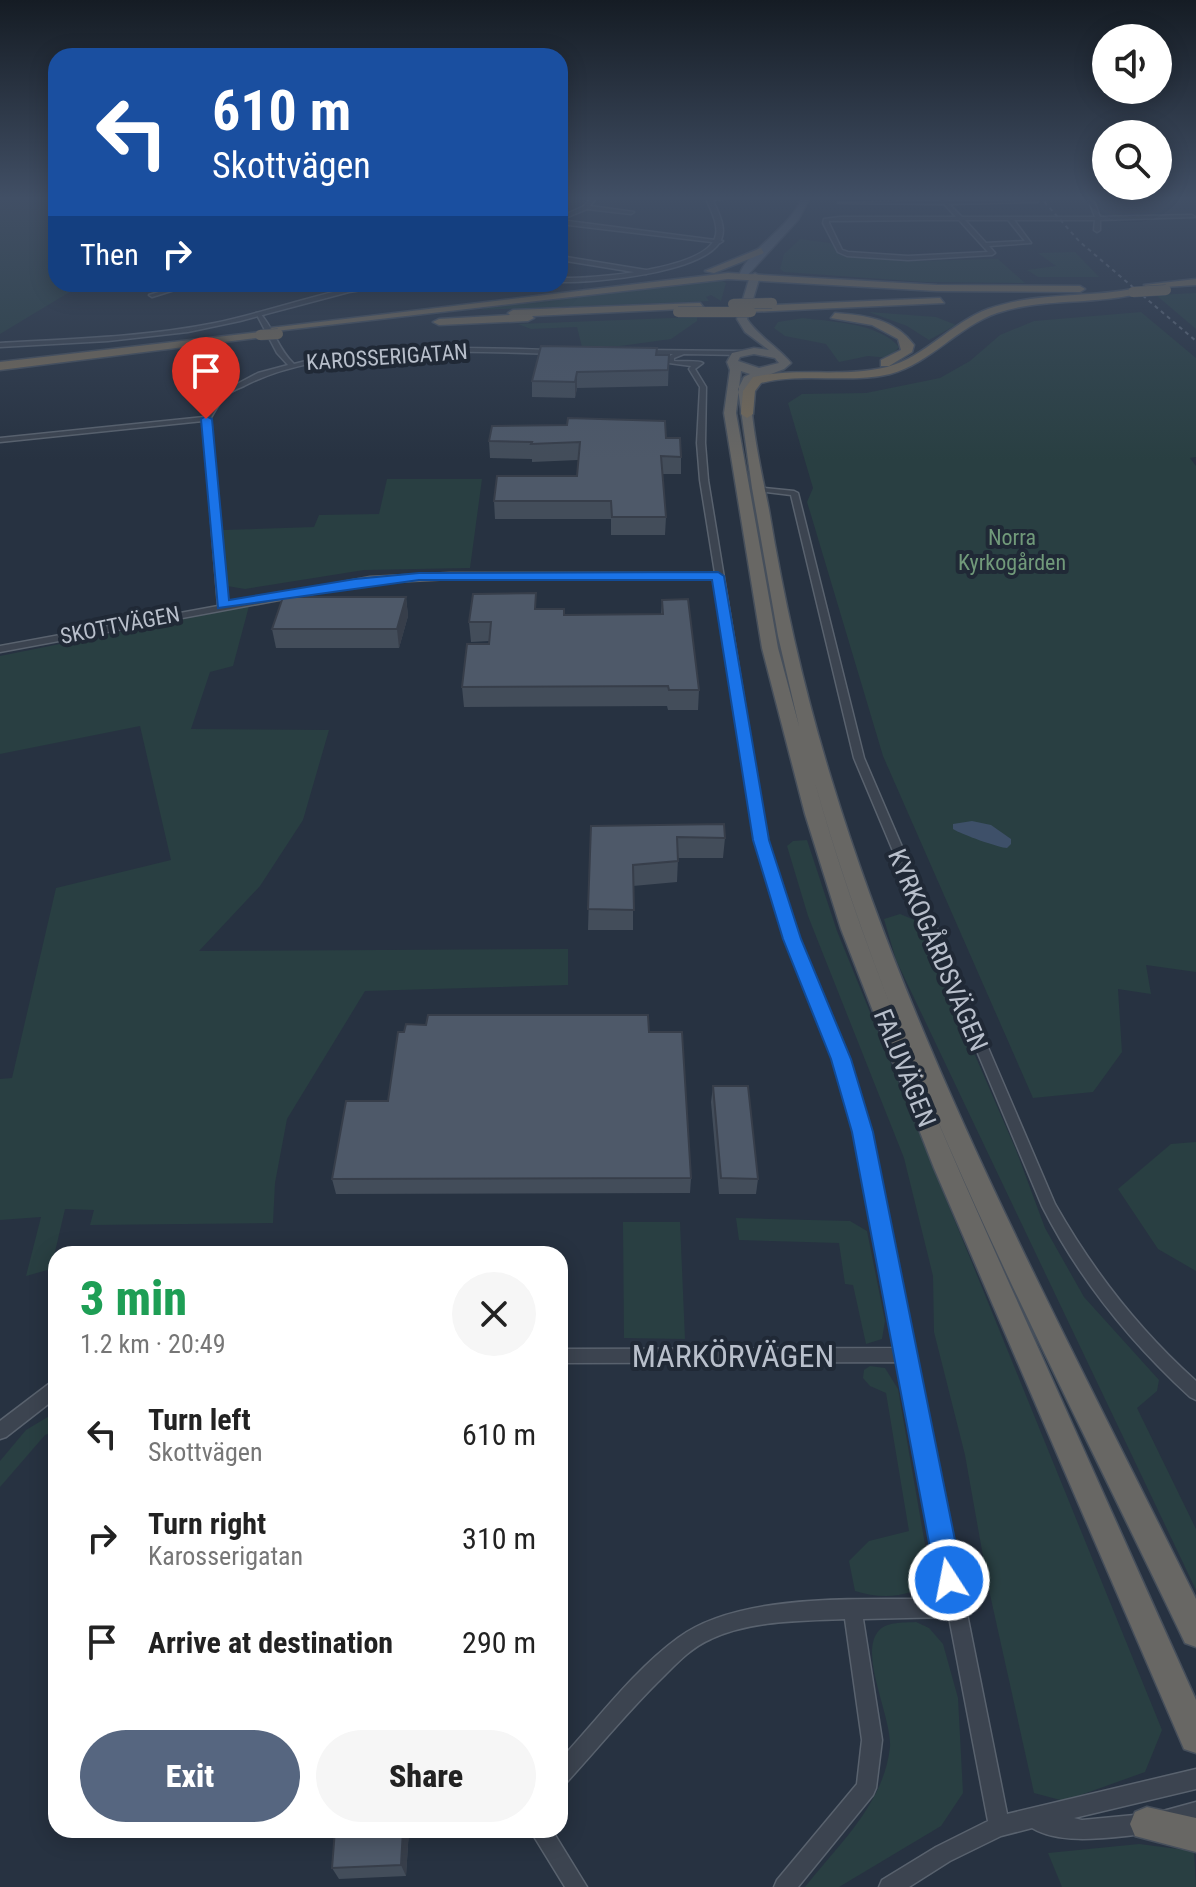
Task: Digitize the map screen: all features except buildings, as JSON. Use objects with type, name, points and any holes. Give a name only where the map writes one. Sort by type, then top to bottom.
[{"type":"highway","points":[[0,359],[277,331],[653,284]]},
{"type":"highway","points":[[741,284],[740,307],[746,327],[785,359]]},
{"type":"highway","points":[[738,358],[748,344],[730,323],[751,284]]},
{"type":"highway","points":[[907,284],[1044,293]]},
{"type":"highway","points":[[277,331],[1182,284]]},
{"type":"highway","points":[[1162,287],[1196,288]]},
{"type":"highway","points":[[678,312],[772,303],[1130,289]]},
{"type":"highway","points":[[747,414],[749,391],[757,380],[869,374],[901,367],[926,355],[978,317],[1044,293]]},
{"type":"highway","points":[[277,331],[448,316],[700,306],[860,319],[894,330],[908,345],[898,358],[871,367],[821,368],[768,352],[738,358]]},
{"type":"highway","points":[[0,366],[259,333]]},
{"type":"highway","points":[[738,358],[768,371],[833,375]]},
{"type":"highway","name":"FALUVÄGEN","points":[[738,358],[729,395],[730,413],[765,582],[823,783],[908,1021],[985,1194],[1196,1632]]},
{"type":"highway","points":[[768,371],[780,368],[785,359]]},
{"type":"highway","name":"FALUVÄGEN","points":[[768,371],[752,377],[744,385],[747,414],[779,684],[814,814],[876,995],[952,1182],[1196,1737]]},
{"type":"highway","points":[[1147,1824],[1196,1835]]},
{"type":"street","points":[[152,295],[163,292]]},
{"type":"street","points":[[0,345],[82,341],[188,329],[258,314],[335,292]]},
{"type":"street","points":[[258,314],[265,320],[280,355],[291,364]]},
{"type":"street","name":"KAROSSERIGATAN","points":[[206,419],[218,396],[232,386],[291,364],[431,352],[570,352]]},
{"type":"street","points":[[634,354],[684,354],[738,358],[697,364],[634,354]]},
{"type":"street","points":[[684,354],[672,356],[673,362],[701,391]]},
{"type":"street","points":[[697,364],[692,369],[702,384],[704,480],[761,840],[792,939],[827,1022],[856,1106],[869,1158],[954,1608],[999,1826]]},
{"type":"street","points":[[0,440],[206,419],[222,605]]},
{"type":"street","name":"KYRKOGÅRDSVÄGEN","points":[[757,489],[794,493],[859,758],[1049,1206],[1076,1259],[1171,1371],[1196,1392]]},
{"type":"street","name":"SKOTTVÄGEN","points":[[0,649],[355,582],[419,576],[718,576]]},
{"type":"street","name":"MARKÖRVÄGEN","points":[[568,1356],[906,1355]]},
{"type":"street","points":[[0,1431],[48,1394]]},
{"type":"street","points":[[568,1766],[664,1664],[701,1633],[746,1618],[954,1608]]},
{"type":"street","points":[[784,1887],[866,1788],[872,1740],[853,1612]]},
{"type":"street","points":[[889,1887],[943,1854],[999,1826],[1196,1779]]},
{"type":"street","points":[[1033,1820],[1082,1830],[1147,1824],[1196,1812]]},
{"type":"street","points":[[545,1838],[577,1887]]},
{"type":"green space","points":[[0,284],[48,284],[48,292],[70,292],[0,334]]},
{"type":"green space","points":[[684,284],[726,284],[721,301],[711,295],[706,297],[709,301],[480,310],[496,305]]},
{"type":"green space","points":[[1196,293],[1196,329],[1156,295]]},
{"type":"green space","points":[[869,312],[936,317],[956,325],[929,340],[907,326]]},
{"type":"green space","name":"Norra Kyrkogården","points":[[1141,312],[1196,358],[1196,457],[1190,458],[1196,466],[1196,972],[1146,965],[1151,994],[1118,989],[1122,1052],[1093,1092],[1033,1098],[883,756],[807,502],[813,488],[788,403],[802,394],[866,393],[940,378],[970,361],[1000,335],[1034,321]]},
{"type":"green space","points":[[697,317],[697,321],[671,339],[620,346],[582,347],[577,327],[531,329],[518,324]]},
{"type":"green space","points":[[803,318],[868,328],[899,347],[889,358],[868,356],[839,362],[826,344],[785,336],[774,328],[778,322]]},
{"type":"green space","points":[[387,479],[482,479],[470,568],[364,570],[245,589],[227,586],[223,530],[314,527],[319,515],[379,514]]},
{"type":"green space","points":[[249,606],[233,666],[210,672],[191,729],[329,730],[303,820],[260,886],[199,951],[568,949],[568,985],[365,991],[287,1119],[275,1183],[273,1223],[90,1225],[94,1210],[65,1209],[56,1246],[48,1246],[48,1270],[26,1276],[41,1217],[0,1220],[0,1079],[12,1078],[56,888],[171,860],[140,726],[0,754],[0,656]]},
{"type":"green space","points":[[807,840],[837,931],[1162,1730],[1145,1772],[1064,1801],[1034,1793],[989,1590],[965,1455],[934,1332],[933,1276],[904,1158],[808,916],[787,846],[793,841]]},
{"type":"green space","points":[[900,914],[917,921],[1016,1150],[1045,1228],[1084,1297],[1159,1380],[1157,1391],[1137,1408],[1196,1529],[1196,1590],[896,960],[884,919]]},
{"type":"green space","points":[[1196,1142],[1196,1271],[1158,1249],[1118,1189],[1171,1144]]},
{"type":"green space","points":[[736,1218],[850,1221],[867,1231],[885,1321],[882,1339],[866,1344],[853,1285],[845,1284],[839,1243],[739,1240]]},
{"type":"green space","points":[[623,1222],[680,1222],[685,1339],[624,1338]]},
{"type":"green space","points":[[870,1366],[885,1368],[898,1389],[931,1579],[915,1590],[895,1596],[855,1591],[849,1561],[869,1541],[909,1531],[886,1393],[870,1386],[863,1378],[864,1370]]},
{"type":"green space","points":[[48,1417],[48,1434],[0,1487],[0,1461],[26,1430]]},
{"type":"green space","points":[[916,1622],[929,1628],[943,1644],[958,1698],[963,1793],[941,1826],[839,1887],[805,1887],[858,1823],[886,1768],[889,1735],[872,1657],[877,1633],[889,1625]]},
{"type":"green space","points":[[1139,1844],[1194,1851],[1196,1887],[1062,1887],[1048,1853]]},
{"type":"water","points":[[972,821],[991,825],[1011,839],[1011,844],[1003,847],[953,829],[953,824]]},
{"type":"railway","points":[[1129,284],[1196,341]]},
{"type":"route","points":[[206,419],[222,605],[355,582],[419,576],[718,576],[761,840],[792,939],[841,1059],[863,1132],[949,1580]]}]
